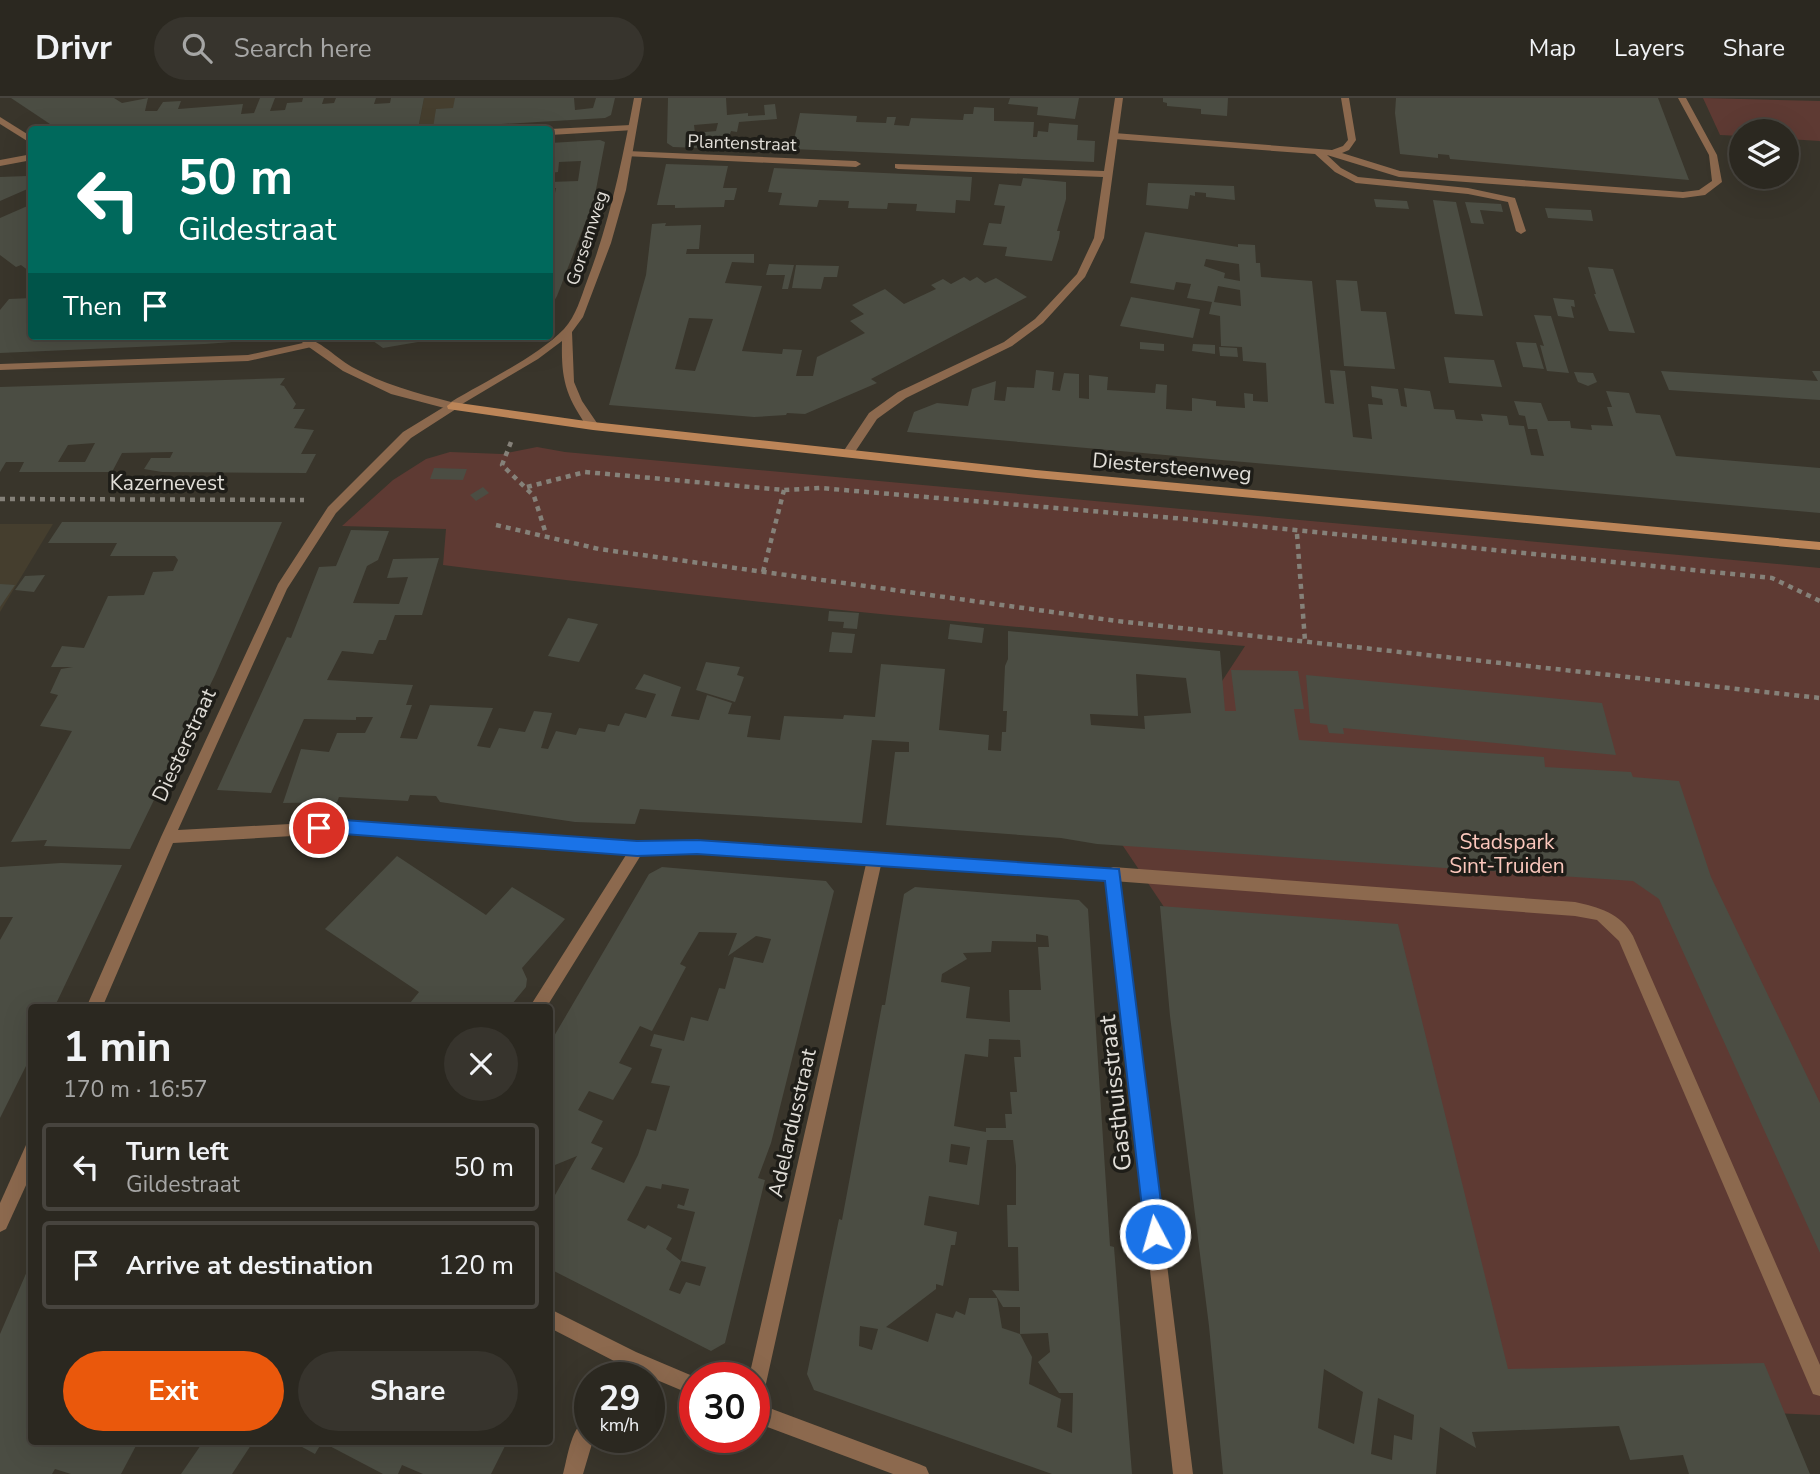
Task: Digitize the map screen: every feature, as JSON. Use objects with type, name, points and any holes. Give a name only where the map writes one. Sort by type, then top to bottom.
[{"type":"main road","name":"Diestersteenweg","points":[[452,406],[593,426],[1050,475],[1820,546]]},
{"type":"street","name":"Gorsemweg","points":[[452,406],[510,373],[567,332],[578,317],[606,243],[621,190],[638,98]]},
{"type":"street","points":[[849,452],[873,416],[902,395],[1008,345],[1059,301],[1081,275],[1099,238],[1119,98]]},
{"type":"street","points":[[1333,153],[1346,148],[1352,140],[1345,98]]},
{"type":"street","points":[[1114,136],[1333,153],[1399,174],[1683,195],[1702,193],[1717,182],[1713,155],[1682,98]]},
{"type":"street","points":[[0,120],[28,138]]},
{"type":"street","points":[[553,132],[631,128]]},
{"type":"street","points":[[1319,153],[1338,170],[1356,180],[1468,191],[1512,200],[1521,231]]},
{"type":"street","name":"Plantenstraat","points":[[627,155],[856,164]]},
{"type":"street","points":[[0,163],[28,158]]},
{"type":"street","points":[[898,166],[1109,174]]},
{"type":"street","points":[[567,332],[568,382],[573,400],[593,426]]},
{"type":"street","points":[[306,340],[347,369],[395,391],[452,406]]},
{"type":"street","points":[[0,367],[248,358],[312,344]]},
{"type":"street","name":"Diesterstraat","points":[[96,1004],[168,836],[282,587],[331,510],[407,435],[452,406]]},
{"type":"street","points":[[168,836],[344,827],[637,849],[697,847],[1113,874],[1574,909],[1601,914],[1625,936],[1820,1387]]},
{"type":"street","points":[[540,1004],[637,849]]},
{"type":"street","name":"Adelardusstraat","points":[[762,1362],[874,859]]},
{"type":"street","name":"Gasthuisstraat","points":[[1113,874],[1182,1474]]},
{"type":"street","points":[[0,1223],[28,1160]]},
{"type":"street","points":[[553,1320],[629,1359],[679,1380]]},
{"type":"street","points":[[770,1418],[919,1474]]},
{"type":"street","points":[[573,1474],[578,1453]]},
{"type":"path","points":[[521,417],[502,465],[527,488],[535,500],[538,517],[546,535]]},
{"type":"path","points":[[527,488],[585,472],[1060,508],[1214,522],[1297,534],[1361,537],[1772,578],[1820,601]]},
{"type":"path","points":[[763,572],[783,489]]},
{"type":"path","name":"Kazernevest","points":[[0,499],[293,498],[320,504],[331,510]]},
{"type":"path","points":[[496,525],[599,549],[1117,621],[1820,698]]},
{"type":"path","points":[[1297,534],[1305,641]]},
{"type":"shaded area","points":[[424,98],[531,98],[527,122],[419,126]]},
{"type":"shaded area","points":[[0,524],[53,524],[0,612]]},
{"type":"green space","points":[[1703,98],[1820,101],[1820,141],[1799,140],[1799,119],[1729,119],[1729,135],[1720,135]]},
{"type":"green space","name":"Stadspark Sint-Truiden","points":[[537,447],[565,452],[1820,568],[1820,1415],[1496,1401],[1117,837],[1245,646],[844,610],[443,565],[446,529],[342,526],[393,480],[426,459],[450,452],[502,454]]},
{"type":"building","points":[[11,98],[114,98],[122,103],[148,98],[145,111],[157,111],[163,102],[181,101],[178,109],[243,104],[241,114],[254,113],[260,98],[275,98],[270,111],[285,110],[287,103],[302,102],[303,98],[324,98],[322,104],[334,103],[336,98],[376,98],[374,104],[390,103],[391,98],[424,98],[419,126],[53,126]]},
{"type":"building","points":[[455,98],[574,98],[575,110],[593,108],[596,98],[615,98],[611,115],[605,118],[433,126],[436,109],[453,108]]},
{"type":"building","points":[[668,98],[726,98],[727,115],[765,115],[764,105],[775,104],[777,119],[739,122],[737,132],[731,131],[725,149],[673,147],[667,143]],"holes":[[[718,123],[716,131],[695,133],[694,125]]]},
{"type":"building","points":[[1010,98],[1079,98],[1075,119],[1037,115],[1038,107],[1008,104]]},
{"type":"building","points":[[1163,98],[1228,98],[1227,116],[1201,114],[1201,109],[1167,106]]},
{"type":"building","points":[[1396,98],[1658,98],[1689,180],[1450,159],[1449,155],[1438,154],[1438,158],[1400,154]]},
{"type":"building","points":[[974,107],[994,108],[994,121],[1034,122],[1033,137],[1037,137],[1038,131],[1048,132],[1049,123],[1078,125],[1077,140],[1095,141],[1094,162],[792,149],[800,113],[857,116],[856,122],[886,123],[887,117],[896,117],[894,125],[909,126],[911,118],[963,120],[964,114],[973,114]]},
{"type":"building","points":[[605,142],[594,200],[553,303],[553,198],[556,188],[553,188],[553,182],[578,181],[581,161],[559,162],[558,172],[553,173],[553,143]]},
{"type":"building","points":[[666,164],[728,166],[723,188],[737,188],[734,200],[725,200],[724,207],[675,208],[675,205],[657,205]]},
{"type":"building","points":[[774,168],[972,177],[970,201],[956,200],[955,213],[916,211],[917,204],[888,203],[887,209],[848,208],[849,201],[819,200],[817,207],[779,205],[782,193],[768,192]]},
{"type":"building","points":[[27,176],[28,189],[0,201],[0,177]]},
{"type":"building","points":[[1023,178],[1066,182],[1066,199],[1052,261],[1005,256],[1007,247],[983,245],[989,223],[1001,224],[1005,206],[994,205],[999,184],[1021,186]]},
{"type":"building","points":[[1148,183],[1234,186],[1235,200],[1206,197],[1206,193],[1195,192],[1195,196],[1190,195],[1188,209],[1146,205]]},
{"type":"building","points":[[1374,199],[1407,201],[1409,209],[1376,207]]},
{"type":"building","points":[[1433,200],[1456,202],[1483,316],[1455,314]]},
{"type":"building","points":[[1465,202],[1501,204],[1503,212],[1480,210],[1484,224],[1471,223]]},
{"type":"building","points":[[28,206],[28,270],[21,265],[16,267],[0,255],[0,218]]},
{"type":"building","points":[[1545,208],[1591,210],[1593,221],[1548,218]]},
{"type":"building","points":[[652,224],[701,225],[699,249],[687,249],[686,254],[754,254],[754,263],[732,262],[725,283],[762,286],[742,351],[782,354],[783,349],[802,350],[796,376],[813,376],[817,357],[865,333],[850,321],[864,314],[852,305],[885,289],[904,304],[936,289],[931,285],[943,279],[951,284],[964,277],[970,281],[977,277],[985,283],[996,278],[1027,297],[871,379],[877,383],[805,414],[754,417],[609,405],[646,275]],"holes":[[[689,318],[713,319],[695,371],[675,369]]]},
{"type":"building","points":[[1145,232],[1238,247],[1238,244],[1255,245],[1256,263],[1260,263],[1261,277],[1312,281],[1325,403],[1334,404],[1330,370],[1345,371],[1353,437],[1372,439],[1368,404],[1383,405],[1382,399],[1372,397],[1371,386],[1398,389],[1401,406],[1407,407],[1404,388],[1430,391],[1434,409],[1454,410],[1456,419],[1483,421],[1481,414],[1507,416],[1509,425],[1524,426],[1531,455],[1544,456],[1537,429],[1528,429],[1525,416],[1519,415],[1514,401],[1541,403],[1548,421],[1570,421],[1571,428],[1592,430],[1591,425],[1613,426],[1607,407],[1612,407],[1606,391],[1629,393],[1636,413],[1660,415],[1676,456],[1820,468],[1820,513],[907,432],[914,412],[937,403],[968,406],[972,389],[996,381],[994,400],[1005,401],[1007,387],[1034,388],[1036,370],[1054,372],[1052,390],[1060,391],[1064,373],[1079,374],[1079,398],[1089,399],[1089,375],[1108,377],[1107,390],[1155,393],[1156,384],[1167,385],[1166,409],[1192,411],[1192,398],[1216,401],[1216,406],[1245,408],[1244,393],[1253,394],[1253,401],[1268,402],[1266,363],[1243,361],[1242,347],[1221,346],[1220,316],[1209,314],[1212,302],[1187,298],[1191,284],[1176,282],[1174,290],[1130,283]],"holes":[[[1206,259],[1239,264],[1240,281],[1224,278],[1225,273],[1204,266]],[[1218,286],[1240,290],[1241,306],[1214,302]]]},
{"type":"building","points":[[769,264],[794,265],[788,289],[782,289],[785,275],[766,275]]},
{"type":"building","points":[[796,265],[839,266],[837,277],[824,277],[821,289],[792,288]]},
{"type":"building","points":[[1588,267],[1613,269],[1635,333],[1609,331],[1594,294]]},
{"type":"building","points":[[1336,280],[1357,281],[1361,311],[1386,312],[1395,369],[1344,366]]},
{"type":"building","points":[[1131,297],[1200,309],[1193,338],[1120,326]]},
{"type":"building","points":[[28,298],[28,340],[236,340],[205,344],[0,353],[0,310],[9,299]]},
{"type":"building","points":[[1553,298],[1574,300],[1575,307],[1571,306],[1574,318],[1558,316]]},
{"type":"building","points":[[1534,315],[1551,316],[1569,373],[1547,371],[1540,345],[1544,346]]},
{"type":"building","points":[[372,340],[430,340],[383,348]]},
{"type":"building","points":[[1140,342],[1164,344],[1164,351],[1140,349]]},
{"type":"building","points":[[1516,342],[1536,343],[1544,369],[1523,367]]},
{"type":"building","points":[[1193,344],[1215,345],[1215,354],[1192,351]]},
{"type":"building","points":[[1219,347],[1237,348],[1238,357],[1220,356]]},
{"type":"building","points":[[1444,357],[1494,360],[1502,387],[1449,383]]},
{"type":"building","points":[[1661,371],[1818,381],[1812,371],[1820,371],[1820,400],[1669,390]]},
{"type":"building","points":[[1574,372],[1593,373],[1597,382],[1588,386],[1578,382]]},
{"type":"building","points":[[285,378],[280,385],[284,386],[296,404],[293,409],[305,409],[294,428],[314,430],[301,454],[316,454],[306,473],[162,472],[144,469],[151,458],[170,458],[173,452],[122,453],[112,472],[19,472],[24,462],[6,462],[0,472],[0,387]],"holes":[[[95,443],[85,462],[58,462],[68,445]]]},
{"type":"building","points":[[434,468],[467,469],[463,480],[430,479]]},
{"type":"building","points":[[483,487],[489,493],[476,501],[470,495]]},
{"type":"building","points":[[62,522],[282,522],[215,675],[130,849],[44,846],[47,840],[11,842],[72,731],[40,726],[58,695],[50,693],[61,669],[73,667],[51,667],[62,646],[84,648],[108,596],[144,595],[153,572],[173,571],[178,560],[175,556],[110,556],[117,543],[48,543]]},
{"type":"building","points":[[351,530],[389,531],[378,560],[367,566],[353,603],[399,604],[408,577],[387,578],[393,559],[439,558],[422,615],[395,615],[386,640],[379,640],[373,654],[342,651],[327,680],[413,685],[406,705],[412,705],[400,738],[417,739],[430,705],[493,708],[477,746],[490,748],[499,728],[525,732],[534,711],[552,713],[541,748],[548,749],[556,731],[576,735],[579,728],[605,732],[608,724],[619,726],[625,713],[646,718],[656,694],[635,689],[644,674],[681,687],[671,716],[699,720],[707,695],[732,703],[728,714],[751,716],[747,737],[780,740],[784,716],[843,719],[844,715],[875,717],[881,664],[945,669],[939,730],[989,735],[988,750],[1001,751],[1002,732],[1006,732],[1007,711],[1003,711],[1008,631],[1220,651],[1225,711],[1236,711],[1231,670],[1298,671],[1304,709],[1294,709],[1299,740],[1544,757],[1545,767],[1631,772],[1633,777],[1679,781],[1711,877],[1820,1103],[1820,1253],[1659,899],[1633,881],[1097,844],[1061,838],[886,825],[895,752],[909,752],[909,742],[872,740],[862,823],[640,809],[635,824],[575,822],[440,802],[436,796],[410,795],[408,801],[339,797],[337,802],[283,803],[301,749],[329,752],[337,733],[365,733],[373,717],[356,717],[356,720],[304,719],[271,793],[217,790],[287,637],[291,638],[319,567],[336,566]],"holes":[[[1136,674],[1186,678],[1191,713],[1144,716],[1145,729],[1091,725],[1090,714],[1138,716]]]},
{"type":"building","points":[[45,575],[34,592],[15,590],[25,576]]},
{"type":"building","points":[[0,584],[15,585],[0,607]]},
{"type":"building","points":[[829,611],[859,613],[857,629],[843,628],[844,622],[828,621]]},
{"type":"building","points":[[568,618],[598,624],[579,662],[548,656]]},
{"type":"building","points":[[950,624],[984,628],[982,643],[948,639]]},
{"type":"building","points":[[832,632],[855,634],[852,653],[829,652]]},
{"type":"building","points":[[706,662],[740,667],[737,675],[744,677],[735,702],[696,690]]},
{"type":"building","points":[[1306,675],[1602,703],[1616,755],[1343,728],[1344,734],[1329,733],[1327,725],[1310,723]]},
{"type":"building","points":[[397,856],[486,915],[512,887],[565,919],[522,968],[527,979],[526,987],[512,1004],[409,1004],[419,992],[325,929]]},
{"type":"building","points":[[61,863],[122,865],[56,1004],[28,1004],[28,1062],[0,1118],[0,940],[13,917],[0,917],[0,867]]},
{"type":"building","points":[[662,867],[826,881],[834,891],[771,1143],[758,1178],[765,1180],[725,1343],[711,1351],[553,1271],[553,1194],[555,1195],[577,1156],[553,1166],[553,1038],[649,874]],"holes":[[[699,932],[737,933],[728,956],[756,936],[771,939],[763,963],[734,957],[725,989],[719,988],[708,1021],[691,1017],[684,1041],[654,1034],[650,1046],[662,1049],[651,1083],[670,1086],[656,1131],[647,1129],[624,1183],[591,1169],[603,1148],[591,1143],[603,1121],[578,1110],[589,1091],[613,1100],[632,1068],[619,1063],[640,1026],[652,1031],[686,967],[680,964]],[[662,1184],[689,1189],[684,1206],[678,1204],[677,1208],[695,1212],[681,1261],[666,1249],[672,1238],[648,1225],[645,1229],[627,1220],[646,1186],[661,1189]],[[681,1261],[706,1267],[700,1286],[686,1282],[680,1294],[669,1290]]]},
{"type":"building","points":[[915,887],[1079,900],[1088,909],[1110,1246],[1114,1247],[1132,1474],[1052,1474],[814,1390],[807,1374],[839,1219],[842,1220],[904,894]],"holes":[[[1036,934],[1048,936],[1049,947],[1038,947],[1041,990],[1009,990],[1010,1022],[966,1018],[970,987],[941,982],[942,974],[967,959],[963,953],[991,952],[992,941],[1036,942]],[[989,1039],[1020,1040],[1021,1057],[1014,1057],[1017,1092],[1010,1092],[1012,1114],[1005,1114],[1006,1128],[986,1128],[986,1132],[954,1126],[965,1054],[988,1057]],[[987,1140],[1013,1140],[1016,1166],[1016,1205],[1007,1205],[1008,1247],[1018,1247],[1019,1291],[992,1290],[1003,1307],[1020,1307],[1020,1334],[1002,1328],[997,1298],[969,1298],[965,1315],[956,1311],[953,1318],[936,1313],[928,1342],[886,1327],[936,1289],[936,1284],[943,1286],[951,1245],[955,1245],[957,1232],[924,1225],[929,1196],[979,1205]],[[951,1144],[970,1147],[967,1165],[949,1162]],[[860,1326],[878,1329],[872,1350],[859,1346]],[[1048,1333],[1050,1352],[1038,1362],[1059,1393],[1073,1393],[1072,1433],[1057,1427],[1061,1399],[1029,1384],[1032,1357],[1020,1334]]]},
{"type":"building","points":[[1160,906],[1398,924],[1508,1369],[1764,1363],[1810,1474],[1689,1474],[1683,1455],[1630,1460],[1619,1426],[1472,1432],[1476,1448],[1440,1427],[1436,1474],[1223,1474],[1209,1326],[1170,1016]],"holes":[[[1324,1369],[1363,1392],[1354,1444],[1318,1428]],[[1378,1398],[1414,1415],[1412,1440],[1394,1435],[1392,1460],[1371,1454]]]},
{"type":"building","points":[[28,1269],[28,1445],[136,1445],[121,1474],[71,1474],[55,1469],[52,1474],[0,1474],[0,1334]]},
{"type":"building","points":[[201,1445],[251,1445],[232,1474],[181,1474]]},
{"type":"building","points":[[298,1445],[320,1445],[315,1454]]},
{"type":"building","points":[[328,1445],[506,1445],[491,1474],[423,1474],[402,1465],[398,1474],[383,1474]]},
{"type":"route","points":[[319,828],[344,827],[637,849],[697,847],[1113,874],[1155,1234]]}]
